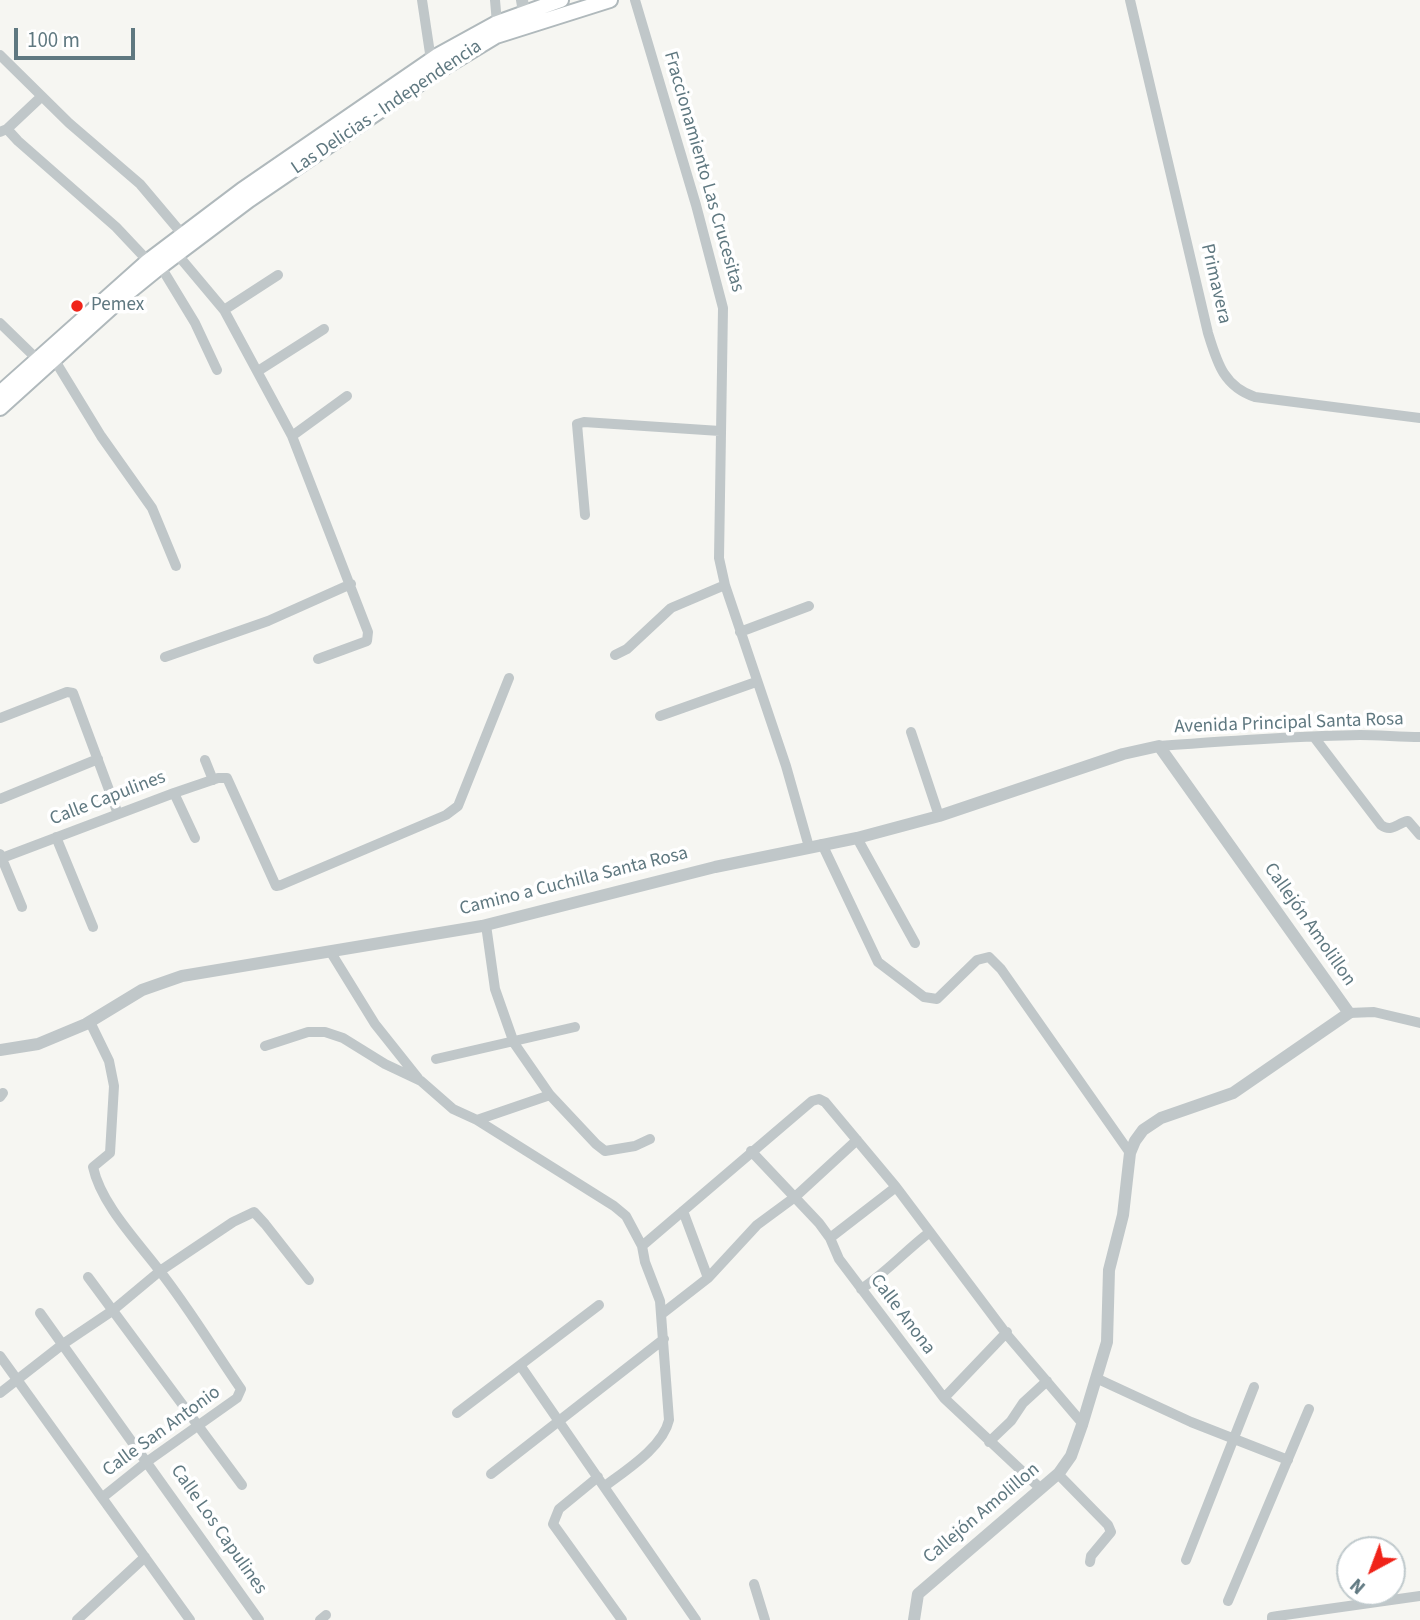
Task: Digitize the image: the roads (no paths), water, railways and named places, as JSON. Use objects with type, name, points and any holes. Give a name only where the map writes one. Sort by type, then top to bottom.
[{"type":"main road","name":"Las Delicias - Independencia","points":[[278,173],[431,60],[523,6],[561,0]]},
{"type":"main road","name":"Las Delicias - Independencia","points":[[246,195],[476,46],[515,29],[603,1]]},
{"type":"main road","points":[[0,408],[124,296],[183,235],[246,195]]},
{"type":"main road","points":[[0,393],[37,359],[155,264],[177,254],[246,195]]},
{"type":"street","points":[[422,0],[431,60]]},
{"type":"street","points":[[495,0],[497,23]]},
{"type":"street","name":"Fraccionamiento Las Crucesitas","points":[[635,0],[696,205],[723,308],[719,558],[725,586],[756,682],[815,845],[878,962],[924,997],[937,999],[977,960],[989,957],[1001,969],[1130,1153]]},
{"type":"street","name":"Primavera","points":[[1130,0],[1208,333],[1218,366],[1225,377],[1245,393],[1255,397],[1420,418]]},
{"type":"street","points":[[0,55],[41,97],[140,184],[183,235]]},
{"type":"street","points":[[41,97],[4,130],[155,264],[195,323],[217,370]]},
{"type":"street","points":[[177,254],[224,310],[258,371],[292,436],[351,584],[369,637],[318,659]]},
{"type":"street","points":[[224,310],[278,275]]},
{"type":"street","points":[[0,323],[37,359]]},
{"type":"street","points":[[258,371],[324,329]]},
{"type":"street","points":[[54,359],[101,436],[152,508],[176,566]]},
{"type":"street","points":[[292,436],[347,396]]},
{"type":"street","points":[[585,515],[577,424],[584,422],[720,431]]},
{"type":"street","points":[[165,657],[268,621],[351,584]]},
{"type":"street","points":[[615,655],[627,649],[671,608],[725,586]]},
{"type":"street","points":[[740,632],[809,606]]},
{"type":"street","name":"Calle Capulines","points":[[1,856],[174,793],[227,778],[276,886],[446,815],[458,806],[509,678]]},
{"type":"street","points":[[660,716],[756,682]]},
{"type":"street","points":[[0,718],[67,692],[73,693],[118,814]]},
{"type":"street","points":[[911,732],[939,816]]},
{"type":"street","name":"Avenida Principal Santa Rosa","points":[[1159,746],[1242,739],[1363,735],[1420,737]]},
{"type":"street","points":[[1314,737],[1381,825],[1392,829],[1408,821],[1420,835]]},
{"type":"street","name":"Camino a Cuchilla Santa Rosa","points":[[0,1049],[38,1044],[90,1022],[142,990],[182,976],[486,925],[715,867],[857,838],[939,816],[1123,754],[1159,746]]},
{"type":"street","name":"Callejón Amolillon","points":[[914,1620],[918,1594],[1058,1474],[1071,1456],[1098,1379],[1108,1334],[1109,1269],[1123,1215],[1130,1153],[1143,1130],[1161,1118],[1233,1093],[1349,1013],[1159,746]]},
{"type":"street","points":[[0,799],[99,760]]},
{"type":"street","points":[[205,760],[213,780]]},
{"type":"street","points":[[174,793],[195,838]]},
{"type":"street","points":[[56,837],[93,927]]},
{"type":"street","points":[[857,838],[915,943]]},
{"type":"street","points":[[1,856],[22,907]]},
{"type":"street","points":[[486,925],[495,989],[514,1043],[550,1095],[601,1149],[635,1146],[650,1139]]},
{"type":"street","points":[[330,951],[375,1024],[421,1081],[453,1109],[477,1120],[614,1206],[626,1216],[642,1246],[663,1313],[670,1420],[663,1437],[632,1466],[605,1486]]},
{"type":"street","points":[[1349,1013],[1374,1012],[1420,1023]]},
{"type":"street","points":[[90,1022],[109,1062],[114,1086],[110,1153],[93,1167],[95,1177],[119,1218],[160,1271]]},
{"type":"street","points":[[436,1059],[575,1027]]},
{"type":"street","points":[[265,1046],[309,1032],[325,1032],[343,1038],[385,1064],[421,1081]]},
{"type":"street","points":[[477,1120],[550,1095]]},
{"type":"street","points":[[642,1246],[751,1151],[812,1101],[819,1099],[835,1111],[896,1186],[1007,1332],[1083,1424]]},
{"type":"street","points":[[663,1313],[708,1278],[757,1225],[795,1197],[858,1140]]},
{"type":"street","name":"Calle Anona","points":[[751,1151],[830,1238],[839,1259],[944,1398],[1040,1488]]},
{"type":"street","points":[[830,1238],[896,1186]]},
{"type":"street","points":[[683,1211],[708,1278]]},
{"type":"street","points":[[0,1393],[63,1344],[112,1311],[160,1271],[233,1222],[254,1212],[309,1280]]},
{"type":"street","points":[[861,1289],[880,1277],[902,1254],[930,1232]]},
{"type":"street","name":"Calle San Antonio","points":[[103,1497],[241,1394],[242,1389],[160,1271]]},
{"type":"street","points":[[88,1277],[242,1485]]},
{"type":"street","points":[[457,1413],[599,1305]]},
{"type":"street","name":"Calle Los Capulines","points":[[40,1313],[259,1620]]},
{"type":"street","points":[[944,1398],[1007,1332]]},
{"type":"street","points":[[491,1474],[664,1339]]},
{"type":"street","points":[[0,1356],[190,1620]]},
{"type":"street","points":[[520,1364],[696,1620]]},
{"type":"street","points":[[1098,1379],[1191,1422],[1288,1460]]},
{"type":"street","points":[[989,1442],[1011,1421],[1023,1403],[1047,1381]]},
{"type":"street","points":[[1186,1560],[1254,1387]]},
{"type":"street","points":[[1228,1601],[1309,1409]]},
{"type":"street","points":[[1058,1474],[1108,1525],[1111,1532],[1091,1556],[1090,1562]]},
{"type":"street","points":[[598,1477],[559,1509],[553,1524],[622,1620]]},
{"type":"street","points":[[77,1620],[145,1557]]},
{"type":"street","points":[[754,1584],[765,1620]]},
{"type":"street","points":[[1272,1619],[1420,1597]]},
{"type":"place","name":"Pemex","points":[[77,306]]}]
